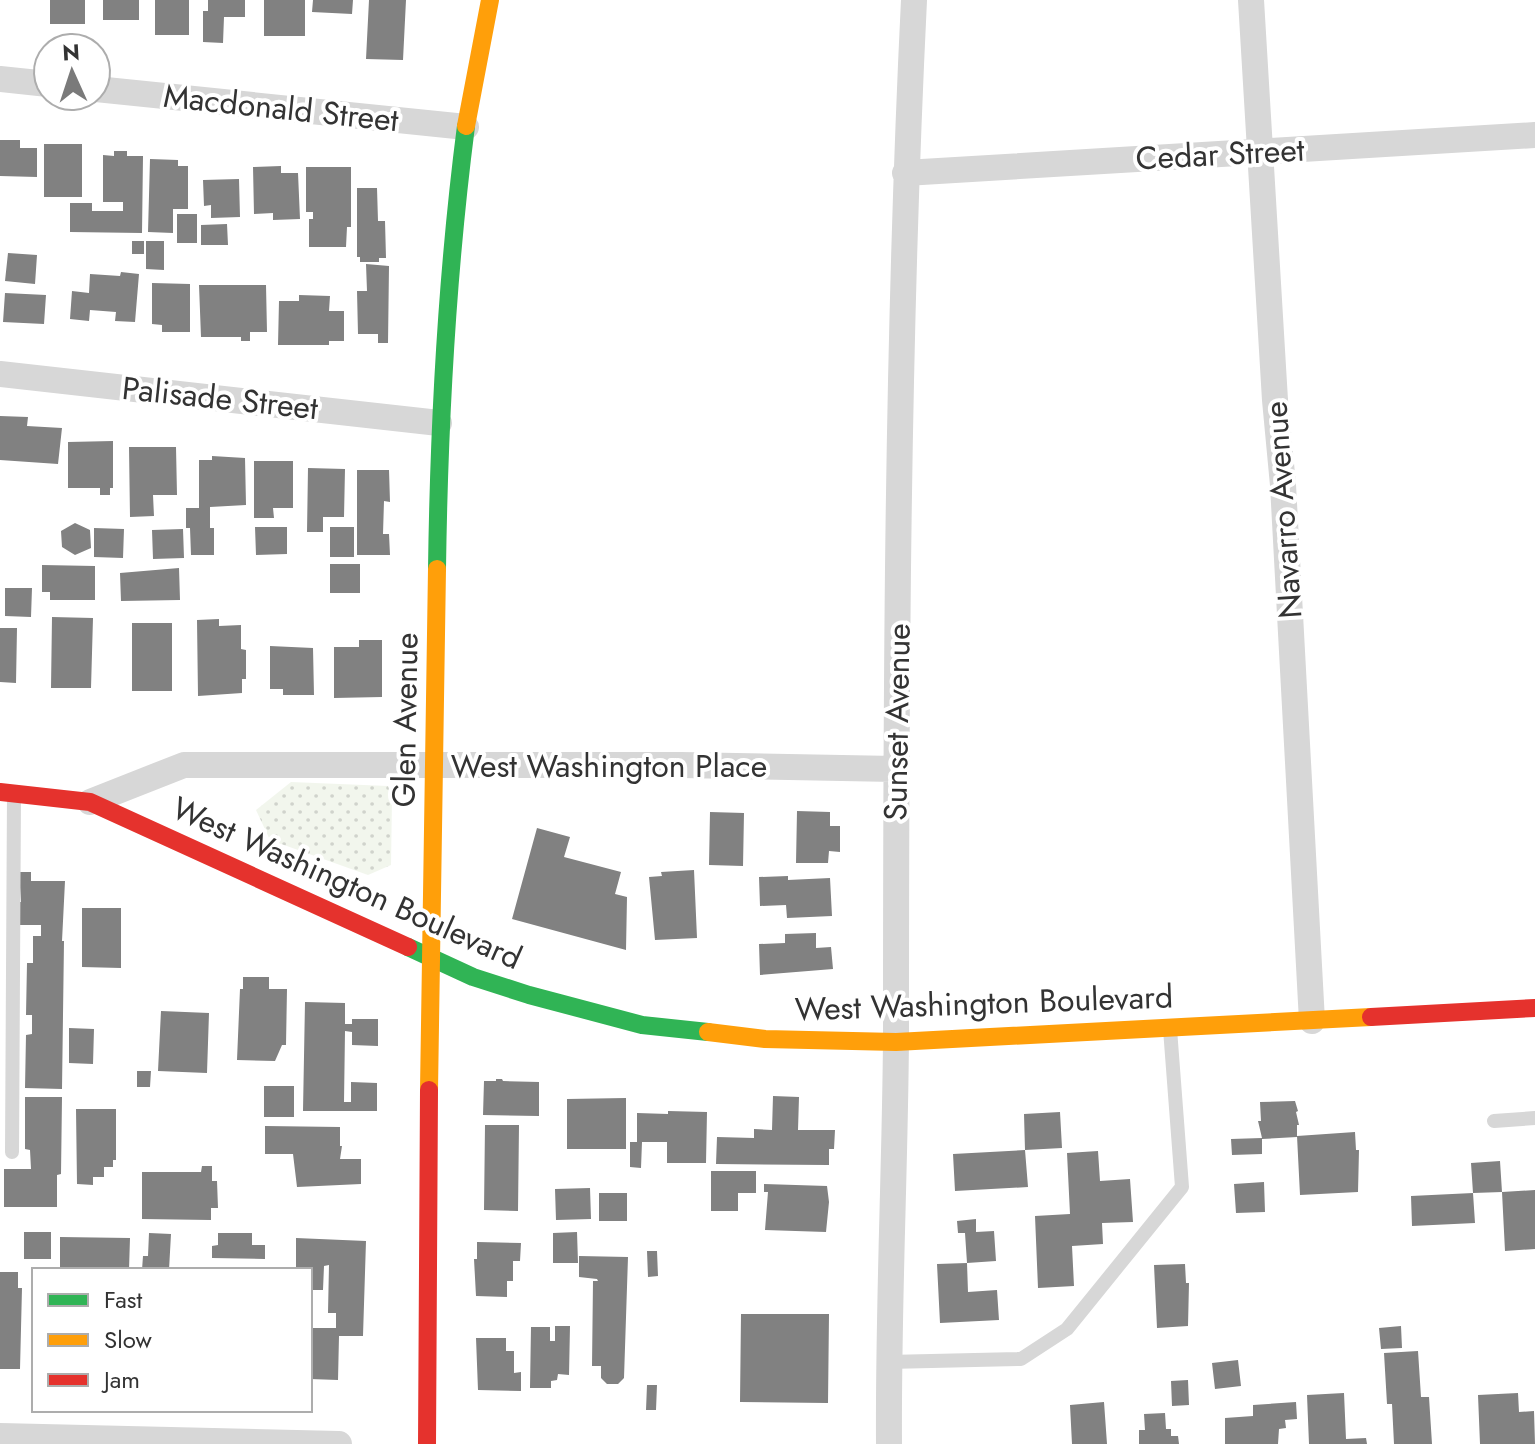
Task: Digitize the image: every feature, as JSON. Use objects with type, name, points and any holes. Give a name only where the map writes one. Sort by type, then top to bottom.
[{"type":"main road","name":"Glen Avenue","points":[[427,1444],[430,958],[439,423],[453,235],[466,127],[490,0]]},
{"type":"main road","name":"West Washington Boulevard","points":[[7,792],[90,802],[473,977],[642,1025],[765,1039],[896,1042],[1535,1008]]},
{"type":"street","name":"Sunset Avenue","points":[[889,1444],[888,1362],[896,1042],[895,769],[905,173],[914,0]]},
{"type":"street","name":"Navarro Avenue","points":[[1251,0],[1283,485],[1312,1021]]},
{"type":"street","points":[[0,79],[32,82]]},
{"type":"street","name":"Macdonald Street","points":[[112,91],[466,127]]},
{"type":"street","name":"Cedar Street","points":[[905,173],[1535,135]]},
{"type":"street","name":"Palisade Street","points":[[0,374],[439,423]]},
{"type":"street","name":"West Washington Place","points":[[90,802],[184,765],[895,769]]},
{"type":"street","points":[[0,1436],[339,1444]]},
{"type":"lane","points":[[7,792],[12,1152]]},
{"type":"lane","points":[[888,1362],[1021,1359],[1067,1329],[1182,1187],[1170,1029]]},
{"type":"lane","points":[[1494,1121],[1535,1118]]},
{"type":"shaded area","points":[[291,782],[388,786],[392,798],[391,865],[368,875],[270,840],[256,810]]},
{"type":"building","points":[[50,0],[85,0],[85,24],[50,24]]},
{"type":"building","points":[[103,0],[139,0],[139,20],[103,20]]},
{"type":"building","points":[[155,0],[189,0],[189,35],[155,35]]},
{"type":"building","points":[[208,0],[245,0],[245,17],[224,17],[223,43],[203,42],[203,11],[208,11]]},
{"type":"building","points":[[264,0],[305,0],[305,36],[264,36]]},
{"type":"building","points":[[313,0],[353,0],[352,14],[312,12]]},
{"type":"building","points":[[369,0],[406,0],[403,60],[366,59]]},
{"type":"building","points":[[0,140],[20,140],[20,148],[37,148],[37,177],[0,176]]},
{"type":"building","points":[[44,144],[82,144],[82,197],[44,197]]},
{"type":"building","points":[[114,151],[127,151],[127,156],[143,156],[142,233],[70,232],[70,203],[92,203],[92,211],[123,211],[123,202],[103,202],[103,155],[114,156]]},
{"type":"building","points":[[150,159],[178,160],[178,166],[188,166],[188,209],[173,209],[173,233],[148,232]]},
{"type":"building","points":[[281,166],[281,173],[298,173],[300,219],[273,220],[273,213],[254,214],[253,167]]},
{"type":"building","points":[[306,167],[351,167],[351,227],[347,227],[346,247],[309,247],[309,219],[313,219],[313,212],[306,212]]},
{"type":"building","points":[[239,179],[240,217],[211,218],[211,205],[204,206],[203,180]]},
{"type":"building","points":[[357,188],[377,188],[378,221],[385,221],[386,258],[379,258],[379,262],[360,262],[360,257],[357,257]]},
{"type":"building","points":[[177,214],[197,214],[197,243],[177,243]]},
{"type":"building","points":[[227,224],[228,245],[201,245],[201,225]]},
{"type":"building","points":[[132,241],[144,241],[144,254],[132,254]]},
{"type":"building","points":[[146,241],[164,241],[164,270],[146,269]]},
{"type":"building","points":[[8,253],[37,255],[35,284],[5,281]]},
{"type":"building","points":[[366,264],[389,266],[388,343],[378,343],[378,334],[358,334],[357,291],[367,291]]},
{"type":"building","points":[[121,272],[139,274],[135,322],[115,321],[116,312],[90,310],[89,321],[70,319],[72,291],[89,293],[90,274],[120,276]]},
{"type":"building","points":[[152,283],[190,284],[190,332],[162,332],[162,325],[152,324]]},
{"type":"building","points":[[199,285],[266,285],[267,332],[250,332],[250,341],[241,341],[241,337],[201,337]]},
{"type":"building","points":[[5,293],[46,295],[44,324],[3,322]]},
{"type":"building","points":[[299,295],[330,296],[329,311],[344,311],[344,341],[329,341],[329,345],[278,345],[279,301],[299,301]]},
{"type":"building","points":[[0,416],[28,417],[27,426],[62,428],[58,464],[0,460]]},
{"type":"building","points":[[113,441],[113,488],[110,488],[110,495],[100,495],[100,488],[68,488],[68,442]]},
{"type":"building","points":[[129,447],[176,447],[177,495],[153,495],[154,516],[130,517]]},
{"type":"building","points":[[212,456],[245,458],[246,505],[210,507],[214,555],[191,555],[186,508],[199,508],[199,460],[212,460]]},
{"type":"building","points":[[254,461],[293,461],[293,508],[273,508],[274,518],[254,518]]},
{"type":"building","points":[[308,468],[345,469],[344,517],[323,517],[323,532],[307,532]]},
{"type":"building","points":[[357,470],[389,470],[390,502],[384,501],[383,534],[389,534],[390,555],[357,555]]},
{"type":"building","points":[[75,523],[90,530],[91,548],[75,555],[62,547],[61,531]]},
{"type":"building","points":[[255,527],[287,527],[287,554],[256,555]]},
{"type":"building","points":[[330,527],[354,527],[354,557],[330,557]]},
{"type":"building","points":[[94,528],[124,529],[123,558],[94,557]]},
{"type":"building","points":[[183,529],[184,558],[153,559],[152,530]]},
{"type":"building","points":[[330,564],[360,564],[360,593],[330,593]]},
{"type":"building","points":[[42,565],[95,566],[95,600],[50,600],[50,592],[42,592]]},
{"type":"building","points":[[179,568],[180,600],[121,601],[120,573]]},
{"type":"building","points":[[5,588],[32,588],[31,617],[5,616]]},
{"type":"building","points":[[52,617],[93,618],[91,688],[51,688]]},
{"type":"building","points":[[219,619],[219,626],[241,625],[241,649],[246,650],[246,679],[242,679],[242,693],[198,696],[197,620]]},
{"type":"building","points":[[132,623],[172,623],[172,691],[132,691]]},
{"type":"building","points":[[0,628],[17,628],[16,683],[0,682]]},
{"type":"building","points":[[359,640],[382,640],[382,697],[334,698],[334,647],[359,647]]},
{"type":"building","points":[[270,646],[313,648],[314,695],[283,695],[283,689],[270,689]]},
{"type":"building","points":[[797,811],[830,812],[830,826],[840,826],[840,852],[829,851],[828,863],[796,863]]},
{"type":"building","points":[[710,812],[744,813],[743,866],[709,865]]},
{"type":"building","points":[[537,828],[570,837],[564,857],[621,872],[615,894],[627,897],[626,950],[512,919]]},
{"type":"building","points":[[694,870],[697,938],[655,940],[649,877],[662,876],[661,872]]},
{"type":"building","points":[[19,872],[31,872],[31,881],[65,881],[62,1089],[25,1088],[26,1035],[32,1034],[32,1015],[26,1015],[27,963],[33,963],[33,936],[41,936],[41,925],[16,925],[17,902],[21,902]]},
{"type":"building","points":[[788,876],[788,880],[830,878],[832,916],[787,918],[786,905],[760,906],[759,877]]},
{"type":"building","points":[[82,908],[121,908],[121,968],[82,967]]},
{"type":"building","points":[[816,933],[816,948],[831,947],[833,969],[760,975],[759,944],[785,943],[785,934]]},
{"type":"building","points":[[243,977],[269,977],[269,989],[287,989],[286,1045],[282,1045],[275,1061],[237,1060]]},
{"type":"building","points":[[305,1002],[345,1003],[345,1024],[352,1024],[352,1019],[378,1019],[378,1046],[352,1045],[352,1032],[345,1031],[344,1102],[351,1102],[351,1082],[377,1083],[377,1111],[303,1111]]},
{"type":"building","points":[[161,1011],[209,1013],[207,1073],[158,1071]]},
{"type":"building","points":[[69,1028],[94,1029],[93,1064],[69,1063]]},
{"type":"building","points":[[137,1071],[151,1071],[150,1087],[137,1087]]},
{"type":"building","points":[[484,1081],[539,1082],[539,1116],[483,1115]]},
{"type":"building","points":[[264,1086],[294,1086],[294,1117],[264,1117]]},
{"type":"building","points":[[773,1096],[799,1097],[798,1130],[835,1130],[834,1149],[829,1149],[829,1165],[716,1164],[717,1137],[754,1138],[754,1129],[772,1130]]},
{"type":"building","points":[[25,1097],[62,1097],[61,1174],[57,1175],[57,1207],[4,1207],[4,1169],[31,1169],[30,1150],[25,1149]]},
{"type":"building","points":[[626,1098],[626,1149],[567,1149],[567,1099]]},
{"type":"building","points":[[1295,1101],[1299,1125],[1297,1137],[1262,1139],[1262,1154],[1232,1155],[1231,1139],[1262,1138],[1258,1121],[1261,1121],[1260,1102]]},
{"type":"building","points":[[76,1109],[116,1109],[116,1160],[113,1160],[113,1167],[104,1167],[104,1177],[93,1177],[93,1185],[77,1184]]},
{"type":"building","points":[[668,1111],[707,1112],[706,1163],[667,1163],[667,1142],[642,1142],[641,1168],[630,1167],[630,1142],[637,1142],[637,1113],[668,1114]]},
{"type":"building","points":[[1060,1112],[1062,1148],[1025,1150],[1024,1114]]},
{"type":"building","points":[[485,1125],[519,1125],[518,1211],[484,1210]]},
{"type":"building","points":[[265,1126],[340,1127],[340,1159],[361,1159],[361,1184],[297,1187],[293,1154],[265,1154]]},
{"type":"building","points":[[1355,1132],[1356,1150],[1359,1150],[1358,1192],[1300,1195],[1297,1136]]},
{"type":"building","points":[[1025,1150],[1028,1187],[955,1191],[953,1154]]},
{"type":"building","points":[[1098,1151],[1100,1181],[1130,1179],[1133,1222],[1102,1223],[1103,1244],[1072,1246],[1074,1286],[1038,1288],[1035,1216],[1070,1214],[1067,1153]]},
{"type":"building","points":[[1500,1161],[1502,1192],[1473,1193],[1471,1163]]},
{"type":"building","points":[[202,1166],[212,1166],[212,1181],[217,1181],[218,1208],[211,1208],[211,1220],[142,1219],[142,1172],[201,1172]]},
{"type":"building","points":[[711,1171],[756,1171],[756,1193],[738,1193],[738,1211],[711,1211]]},
{"type":"building","points":[[1264,1182],[1265,1212],[1236,1213],[1234,1184]]},
{"type":"building","points":[[764,1184],[827,1186],[826,1232],[765,1230],[768,1192],[764,1192]]},
{"type":"building","points":[[590,1188],[591,1219],[556,1220],[555,1189]]},
{"type":"building","points":[[1535,1190],[1535,1249],[1505,1251],[1502,1192]]},
{"type":"building","points":[[599,1193],[627,1193],[627,1221],[599,1221]]},
{"type":"building","points":[[1473,1193],[1475,1223],[1412,1226],[1411,1196]]},
{"type":"building","points":[[976,1219],[976,1232],[994,1231],[996,1261],[967,1263],[965,1233],[958,1233],[957,1221]]},
{"type":"building","points":[[24,1232],[51,1232],[51,1259],[24,1259]]},
{"type":"building","points":[[577,1232],[578,1263],[553,1263],[553,1233]]},
{"type":"building","points":[[149,1233],[171,1234],[169,1268],[142,1268],[143,1256],[148,1256]]},
{"type":"building","points":[[218,1233],[252,1233],[252,1245],[265,1245],[265,1259],[212,1258],[212,1246],[218,1245]]},
{"type":"building","points":[[60,1237],[130,1238],[129,1268],[60,1268]]},
{"type":"building","points":[[296,1238],[366,1241],[363,1336],[339,1336],[338,1380],[312,1379],[312,1328],[336,1328],[336,1313],[328,1313],[329,1265],[324,1266],[323,1290],[312,1290],[312,1268],[296,1268]]},
{"type":"building","points":[[477,1242],[521,1243],[520,1261],[513,1261],[513,1281],[507,1281],[507,1297],[476,1296],[474,1259],[477,1259]]},
{"type":"building","points":[[647,1251],[657,1251],[658,1276],[648,1277]]},
{"type":"building","points":[[579,1256],[628,1257],[624,1378],[618,1384],[607,1384],[601,1378],[601,1366],[592,1366],[593,1281],[598,1281],[579,1277]]},
{"type":"building","points":[[967,1263],[968,1292],[997,1290],[999,1320],[940,1323],[937,1264]]},
{"type":"building","points":[[1185,1264],[1186,1283],[1189,1283],[1188,1326],[1157,1328],[1154,1265]]},
{"type":"building","points":[[0,1272],[18,1272],[18,1288],[22,1288],[20,1369],[0,1369]]},
{"type":"building","points":[[741,1314],[829,1314],[828,1403],[740,1402]]},
{"type":"building","points":[[555,1326],[570,1326],[569,1375],[558,1374],[557,1380],[551,1381],[551,1388],[530,1388],[531,1327],[550,1327],[550,1341],[555,1341]]},
{"type":"building","points":[[1401,1326],[1402,1348],[1381,1349],[1379,1328]]},
{"type":"building","points":[[476,1338],[506,1338],[506,1351],[514,1351],[514,1373],[521,1372],[521,1391],[478,1390]]},
{"type":"building","points":[[1418,1351],[1421,1397],[1429,1397],[1432,1444],[1394,1444],[1392,1404],[1387,1404],[1384,1353]]},
{"type":"building","points":[[1238,1360],[1241,1386],[1215,1389],[1212,1363]]},
{"type":"building","points":[[1188,1380],[1189,1405],[1172,1406],[1171,1381]]},
{"type":"building","points":[[647,1385],[657,1385],[656,1410],[646,1410]]},
{"type":"building","points":[[1344,1393],[1346,1439],[1366,1438],[1367,1444],[1309,1444],[1307,1395]]},
{"type":"building","points":[[1518,1393],[1519,1412],[1534,1411],[1535,1444],[1480,1444],[1478,1395]]},
{"type":"building","points":[[1104,1402],[1107,1444],[1072,1444],[1070,1405]]},
{"type":"building","points":[[1296,1402],[1297,1419],[1285,1420],[1286,1428],[1279,1429],[1278,1444],[1225,1444],[1225,1418],[1253,1416],[1253,1405]]},
{"type":"building","points":[[1165,1413],[1166,1429],[1171,1429],[1171,1436],[1178,1436],[1179,1444],[1139,1444],[1139,1430],[1145,1430],[1144,1414]]},
{"type":"traffic: fast","points":[[437,569],[445,347],[466,126]]},
{"type":"traffic: fast","points":[[408,947],[473,977],[529,995],[642,1025],[708,1032]]},
{"type":"traffic: slow","points":[[466,126],[490,0]]},
{"type":"traffic: slow","points":[[429,1090],[437,569]]},
{"type":"traffic: slow","points":[[708,1032],[765,1039],[896,1042],[1371,1017]]},
{"type":"traffic: jam","points":[[0,792],[90,802],[408,947]]},
{"type":"traffic: jam","points":[[1371,1017],[1535,1008]]},
{"type":"traffic: jam","points":[[427,1444],[429,1090]]}]
